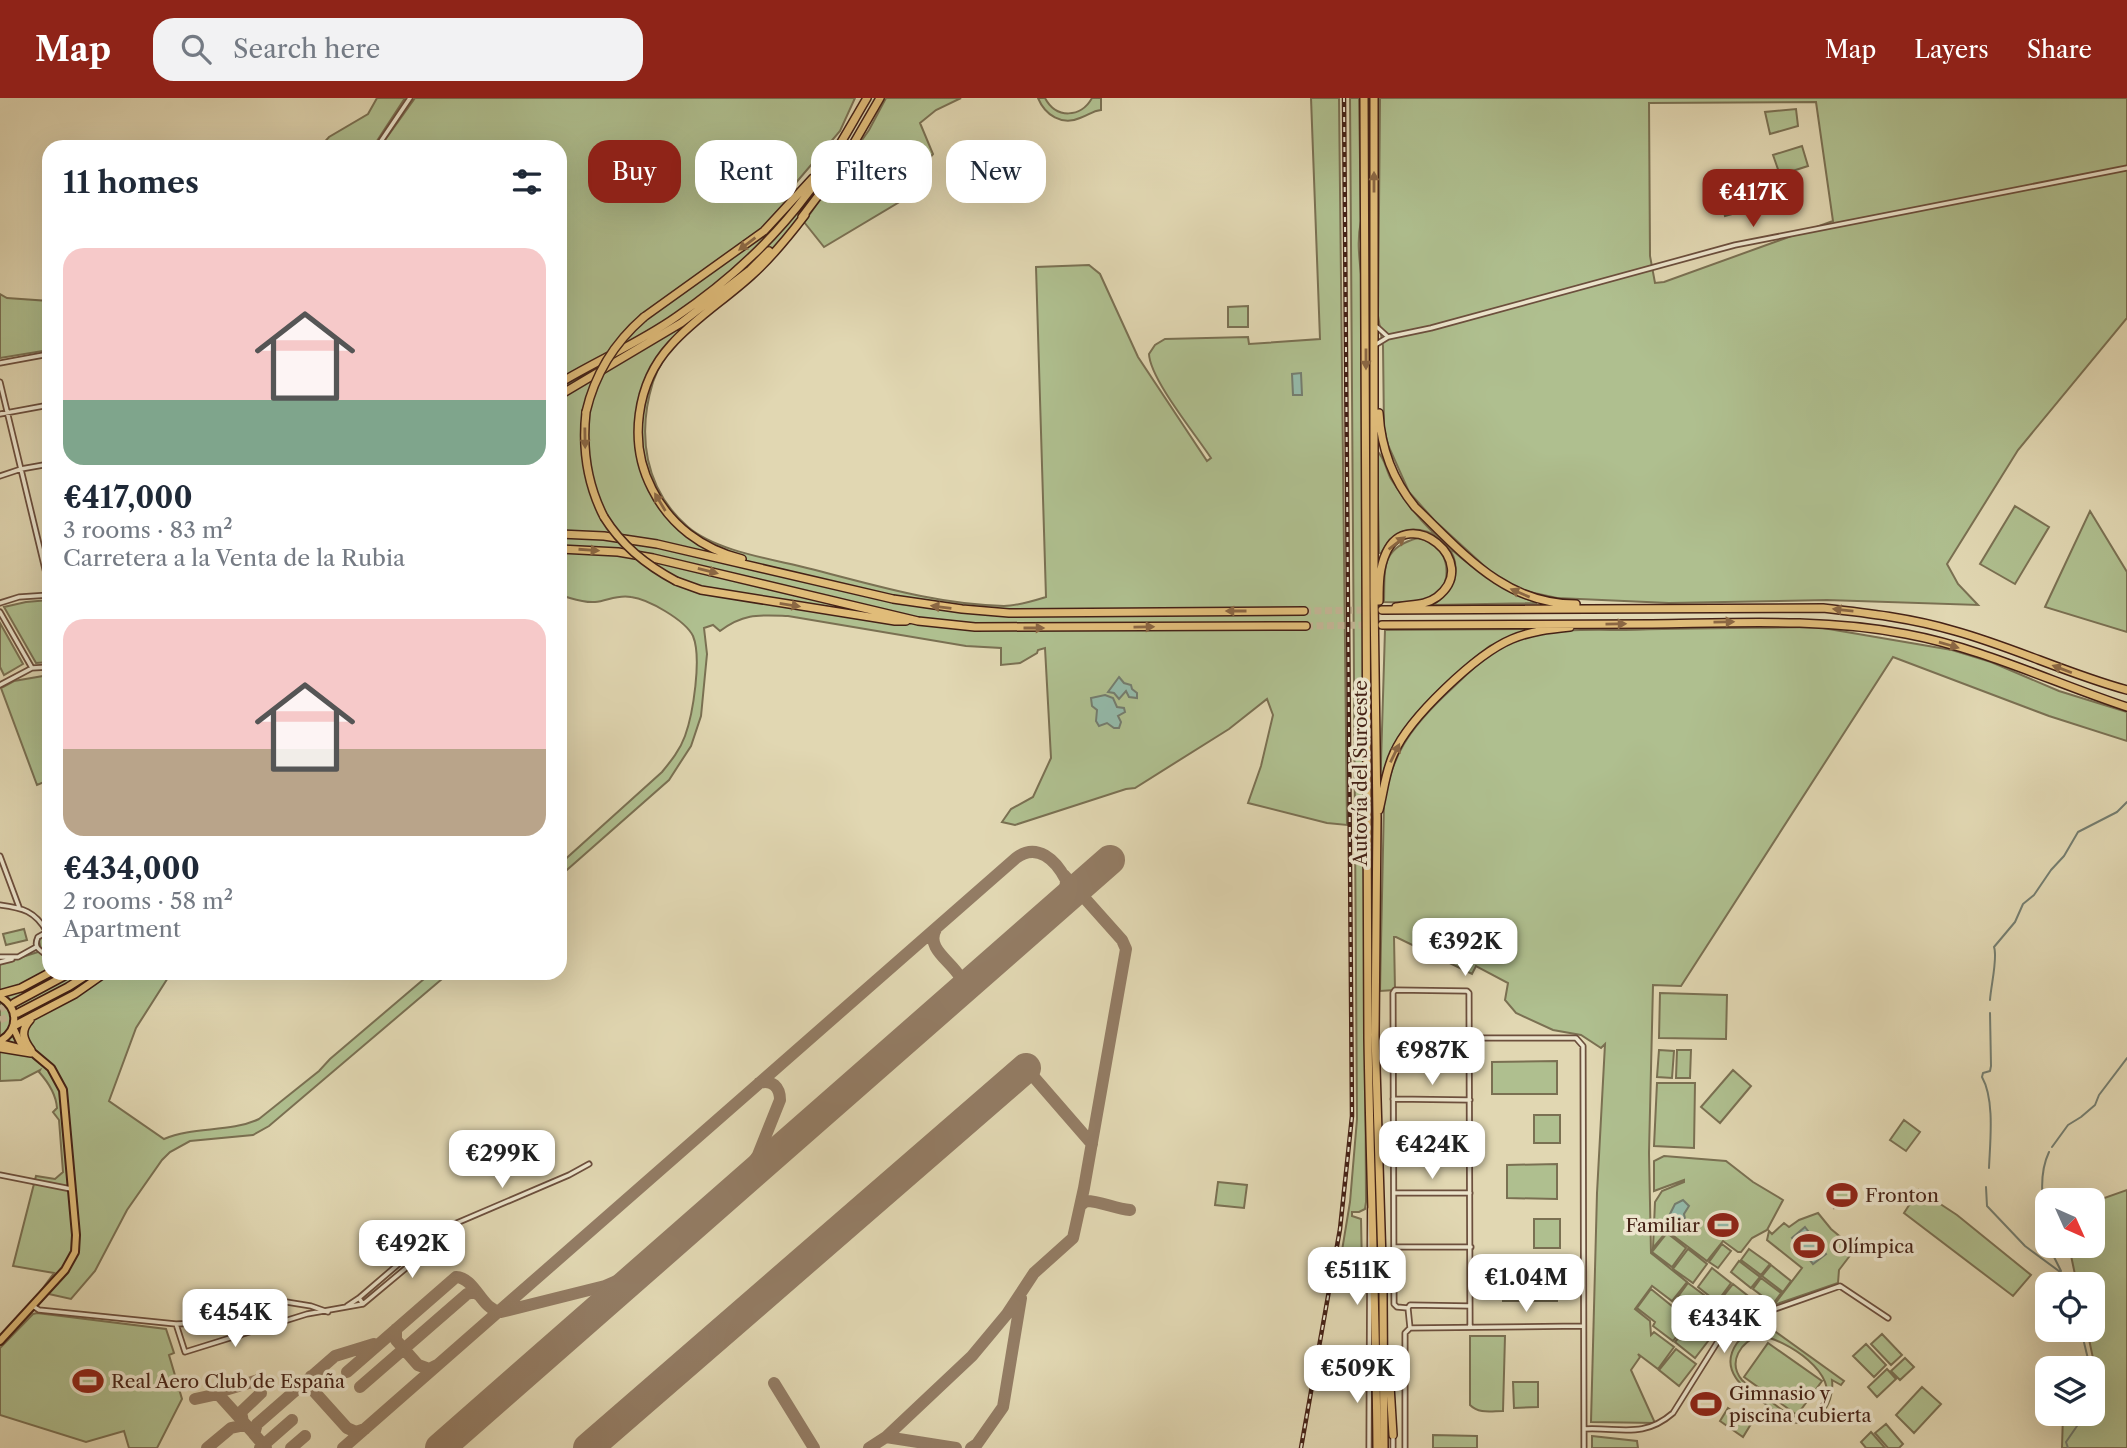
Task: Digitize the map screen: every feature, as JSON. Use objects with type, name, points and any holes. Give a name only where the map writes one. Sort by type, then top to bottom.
[{"type":"highway","points":[[567,379],[639,341],[677,317],[757,251],[808,194],[867,98]]},
{"type":"highway","points":[[792,576],[768,565],[734,557],[709,547],[681,528],[667,514],[647,480],[641,460],[638,421],[647,384],[656,365],[670,346],[753,274],[787,238],[839,167],[880,98]]},
{"type":"highway","name":"Autovía del Suroeste","points":[[1364,98],[1371,1203],[1377,1320],[1377,1448]]},
{"type":"highway","name":"Autovía del Suroeste","points":[[1374,98],[1377,818],[1375,1035],[1383,1293],[1384,1448]]},
{"type":"highway","points":[[843,139],[803,191],[764,231],[631,328],[610,354],[594,384],[586,412],[584,438],[591,488],[604,517],[618,538],[639,559],[676,581],[701,590],[895,621],[1014,628],[1306,626]]},
{"type":"highway","points":[[567,391],[644,347],[691,316],[750,270],[804,215]]},
{"type":"highway","points":[[1375,362],[1378,370],[1380,426],[1390,466],[1405,495],[1462,551],[1492,578],[1521,594],[1548,602],[1612,604],[1635,608]]},
{"type":"highway","points":[[567,533],[657,544],[893,599],[962,610],[1009,613],[1304,611]]},
{"type":"highway","points":[[1376,702],[1380,573],[1385,554],[1394,543],[1407,536],[1423,535],[1436,540],[1446,551],[1451,576],[1444,590],[1433,600],[1382,610],[1823,608],[1873,613],[1955,631],[2011,649],[2096,682],[2127,690]]},
{"type":"highway","points":[[567,549],[618,552],[653,558],[918,621]]},
{"type":"highway","points":[[1377,818],[1387,769],[1395,750],[1416,720],[1443,693],[1489,651],[1509,640],[1536,631],[1576,625],[1806,622],[1869,628],[1908,634],[2005,662],[2127,707]]},
{"type":"highway","points":[[1382,625],[1576,625]]},
{"type":"highway","points":[[0,996],[42,977]]},
{"type":"highway","points":[[14,1003],[57,980]]},
{"type":"highway","points":[[18,1013],[79,980]]},
{"type":"highway","points":[[13,1027],[75,994],[95,980]]},
{"type":"highway","points":[[31,1052],[24,1041],[23,1032],[32,1017]]},
{"type":"highway","points":[[0,1044],[31,1052]]},
{"type":"highway","points":[[1383,1293],[1386,1300],[1393,1435]]},
{"type":"main road","points":[[0,996],[13,1010],[13,1027],[20,1042],[57,1076],[63,1090],[76,1235],[75,1252],[65,1270],[0,1341]]},
{"type":"main road","points":[[0,1044],[13,1027]]},
{"type":"street","points":[[382,140],[410,98]]},
{"type":"street","points":[[1374,346],[1388,337],[1735,245],[2127,168]]},
{"type":"street","points":[[1374,323],[1380,332],[1388,337]]},
{"type":"street","points":[[0,363],[42,356]]},
{"type":"street","points":[[0,382],[42,557]]},
{"type":"street","points":[[0,414],[42,406]]},
{"type":"street","points":[[0,476],[42,465]]},
{"type":"street","points":[[0,603],[19,597],[42,595]]},
{"type":"street","points":[[0,612],[32,668]]},
{"type":"street","points":[[1,682],[32,668],[42,667]]},
{"type":"street","points":[[0,856],[19,907]]},
{"type":"street","points":[[0,905],[19,907],[31,912],[42,923]]},
{"type":"street","points":[[42,935],[38,937],[36,947],[42,954]]},
{"type":"street","points":[[0,960],[18,957],[36,947]]},
{"type":"street","points":[[1470,1306],[1408,1308],[1394,1304],[1395,990],[1468,991],[1471,1100],[1470,1326]]},
{"type":"street","points":[[1470,1038],[1576,1038],[1583,1046],[1584,1448]]},
{"type":"street","points":[[1393,1045],[1470,1044]]},
{"type":"street","points":[[1393,1099],[1471,1100]]},
{"type":"street","points":[[1394,1139],[1471,1139]]},
{"type":"street","points":[[345,1307],[438,1231],[589,1164]]},
{"type":"street","points":[[0,1175],[73,1189]]},
{"type":"street","points":[[1394,1193],[1471,1193]]},
{"type":"street","points":[[1369,1448],[1368,1214],[1371,1203]]},
{"type":"street","points":[[33,1306],[39,1310],[176,1324],[201,1323],[268,1299],[306,1305],[328,1312],[363,1304],[437,1241],[438,1231]]},
{"type":"street","points":[[430,1237],[437,1241]]},
{"type":"street","points":[[1394,1247],[1471,1247]]},
{"type":"street","points":[[1584,1429],[1643,1429],[1661,1423],[1673,1413],[1725,1330],[1741,1321],[1840,1286],[1888,1318]]},
{"type":"street","points":[[359,1298],[363,1304]]},
{"type":"street","points":[[306,1305],[307,1314]]},
{"type":"street","points":[[1405,1448],[1405,1333],[1409,1328],[1408,1308]]},
{"type":"street","points":[[176,1324],[185,1352],[317,1310]]},
{"type":"street","points":[[234,1311],[240,1335]]},
{"type":"street","points":[[1409,1328],[1583,1326]]},
{"type":"street","points":[[1326,1377],[1335,1362],[1370,1362]]},
{"type":"street","points":[[1393,1435],[1393,1448]]},
{"type":"shaded area","points":[[377,98],[405,98],[378,140],[326,140],[329,137],[368,114]]},
{"type":"shaded area","points":[[415,98],[855,98],[840,131],[832,140],[811,140],[811,165],[797,182],[797,140],[695,140],[695,203],[788,203],[805,221],[818,203],[898,203],[824,247],[804,222],[755,277],[697,323],[670,350],[660,365],[648,402],[645,441],[653,478],[673,512],[688,527],[728,548],[905,593],[954,602],[1004,606],[1046,597],[1036,267],[1089,265],[1100,274],[1138,357],[1207,461],[1211,458],[1165,392],[1151,365],[1149,354],[1155,345],[1165,339],[1248,337],[1249,344],[1320,339],[1311,98],[1339,98],[1347,825],[1327,823],[1248,803],[1261,766],[1273,715],[1267,699],[1229,729],[1135,788],[1015,825],[1002,822],[1011,809],[1033,797],[1051,758],[1045,648],[1020,663],[1001,665],[1001,648],[966,646],[788,616],[760,616],[744,618],[720,631],[713,625],[704,628],[707,654],[701,716],[691,746],[669,780],[567,870],[567,858],[662,772],[678,751],[688,726],[697,658],[696,646],[689,630],[665,611],[647,602],[626,596],[591,602],[567,597],[567,140],[385,140]]},
{"type":"shaded area","points":[[886,98],[961,98],[936,110],[920,123],[927,140],[862,140]]},
{"type":"shaded area","points":[[1038,98],[1045,98],[1055,110],[1068,113],[1082,109],[1092,98],[1101,98],[1101,110],[1073,120],[1061,120],[1050,114]]},
{"type":"shaded area","points":[[1350,98],[1359,98],[1361,221],[1359,254],[1366,1202],[1365,1209],[1352,1212],[1352,1216],[1361,1219],[1362,1268],[1352,1271],[1353,1284],[1364,1287],[1336,1287],[1350,1202],[1357,1119]]},
{"type":"shaded area","points":[[1380,98],[2127,98],[2127,318],[2018,450],[1947,564],[1958,584],[1978,605],[1827,600],[1669,603],[1557,598],[1521,590],[1493,574],[1434,520],[1409,492],[1388,445],[1384,428],[1383,346],[1378,316]],"holes":[[[1816,102],[1833,221],[1655,283],[1650,256],[1649,103]]]},
{"type":"shaded area","points":[[1796,109],[1798,126],[1770,134],[1765,112]]},
{"type":"shaded area","points":[[1802,146],[1808,166],[1780,175],[1773,155]]},
{"type":"shaded area","points":[[1745,187],[1749,190],[1754,208],[1725,216],[1720,196]]},
{"type":"shaded area","points":[[0,294],[7,298],[42,300],[42,351],[0,358]]},
{"type":"shaded area","points":[[1248,306],[1248,327],[1228,327],[1228,307]]},
{"type":"shaded area","points":[[1301,373],[1302,395],[1293,395],[1292,374]]},
{"type":"shaded area","points":[[1377,451],[1403,497],[1445,543],[1420,530],[1405,531],[1391,539],[1379,553]]},
{"type":"shaded area","points":[[2015,506],[2049,527],[2015,584],[1980,564]]},
{"type":"shaded area","points":[[2090,511],[2127,572],[2127,632],[2045,607]]},
{"type":"shaded area","points":[[1418,538],[1431,543],[1444,557],[1446,578],[1443,588],[1427,599],[1384,602],[1387,561],[1397,548]]},
{"type":"shaded area","points":[[1446,545],[1500,585],[1537,603],[1433,605],[1449,589],[1455,573],[1454,558]]},
{"type":"shaded area","points":[[42,601],[42,663],[36,663],[4,607]]},
{"type":"shaded area","points":[[0,623],[23,664],[4,675],[0,667]]},
{"type":"shaded area","points":[[1817,627],[1952,650],[1991,662],[2059,691],[2127,712],[2127,741],[2049,716],[1893,657],[1681,986],[1653,985],[1649,1153],[1651,1253],[1687,1282],[1672,1301],[1652,1286],[1635,1309],[1650,1321],[1651,1335],[1654,1332],[1674,1347],[1658,1369],[1638,1354],[1640,1357],[1631,1370],[1655,1423],[1591,1422],[1597,1193],[1605,1044],[1601,1048],[1581,1035],[1553,1030],[1516,1013],[1505,1000],[1508,983],[1476,966],[1472,974],[1396,937],[1395,990],[1380,991],[1384,802],[1387,785],[1397,757],[1421,721],[1480,663],[1512,642],[1536,635],[1574,630]]},
{"type":"shaded area","points":[[1532,629],[1490,646],[1474,658],[1404,729],[1384,769],[1380,796],[1385,630]]},
{"type":"shaded area","points":[[42,676],[42,783],[37,785],[1,688],[14,681]]},
{"type":"shaded area","points":[[1119,677],[1124,683],[1131,685],[1137,698],[1129,697],[1126,691],[1119,699],[1114,693],[1108,692]]},
{"type":"shaded area","points":[[1105,695],[1113,698],[1117,707],[1124,708],[1125,712],[1118,716],[1121,722],[1119,728],[1107,723],[1099,726],[1096,721],[1097,710],[1092,706],[1091,698]]},
{"type":"shaded area","points":[[24,929],[27,940],[6,945],[3,934]]},
{"type":"shaded area","points":[[42,938],[42,980],[167,980],[136,1028],[109,1101],[164,1139],[187,1132],[236,1126],[259,1119],[319,1071],[423,980],[441,980],[269,1126],[253,1135],[190,1141],[170,1152],[127,1210],[95,1271],[71,1299],[40,1292],[54,1273],[13,1266],[36,1176],[55,1179],[63,1172],[59,1120],[53,1112],[57,1108],[55,1098],[40,1070],[21,1080],[0,1081],[0,964],[41,951],[39,940]]},
{"type":"shaded area","points":[[1660,993],[1727,995],[1726,1039],[1659,1038]]},
{"type":"shaded area","points":[[1659,1050],[1674,1051],[1672,1078],[1657,1077]]},
{"type":"shaded area","points":[[1677,1050],[1691,1050],[1690,1078],[1676,1078]]},
{"type":"shaded area","points":[[1557,1061],[1557,1094],[1492,1094],[1492,1062]]},
{"type":"shaded area","points":[[1733,1070],[1751,1086],[1720,1123],[1701,1107]]},
{"type":"shaded area","points":[[1657,1083],[1695,1083],[1694,1148],[1654,1146]]},
{"type":"shaded area","points":[[1534,1115],[1560,1115],[1560,1143],[1534,1143]]},
{"type":"shaded area","points":[[1904,1120],[1920,1132],[1906,1151],[1890,1140]]},
{"type":"shaded area","points":[[1664,1156],[1726,1161],[1783,1200],[1767,1230],[1752,1238],[1741,1252],[1723,1241],[1707,1261],[1667,1231],[1653,1248],[1655,1202],[1662,1191],[1684,1182],[1654,1191],[1654,1161]]},
{"type":"shaded area","points":[[1557,1164],[1557,1199],[1507,1198],[1507,1165]]},
{"type":"shaded area","points":[[1218,1182],[1247,1185],[1244,1208],[1215,1205]]},
{"type":"shaded area","name":"Fronton","points":[[1849,1183],[1856,1192],[1834,1208],[1828,1199]]},
{"type":"shaded area","points":[[1919,1190],[1957,1215],[2031,1275],[2013,1296],[1904,1213]]},
{"type":"shaded area","points":[[2127,1190],[2127,1448],[2062,1448],[2063,1426],[2105,1426],[2105,1356],[2093,1356],[2090,1342],[2105,1342],[2105,1272],[2074,1272],[2072,1258],[2105,1258],[2105,1198]]},
{"type":"shaded area","points":[[1683,1200],[1689,1206],[1682,1222],[1670,1214],[1675,1204]]},
{"type":"shaded area","points":[[1818,1213],[1831,1229],[1855,1249],[1839,1270],[1838,1283],[1774,1305],[1802,1268],[1767,1240],[1769,1231],[1772,1234],[1784,1223],[1789,1227]]},
{"type":"shaded area","name":"Familiar","points":[[1731,1215],[1738,1219],[1729,1237],[1710,1227],[1715,1216],[1727,1222]]},
{"type":"shaded area","points":[[1534,1219],[1560,1219],[1560,1248],[1534,1248]]},
{"type":"shaded area","name":"Olímpica","points":[[1805,1227],[1826,1254],[1813,1264],[1792,1238]]},
{"type":"shaded area","points":[[1667,1233],[1686,1248],[1672,1267],[1652,1252]]},
{"type":"shaded area","points":[[1722,1244],[1731,1251],[1718,1268],[1709,1262]]},
{"type":"shaded area","points":[[1688,1249],[1707,1264],[1693,1283],[1673,1269]]},
{"type":"shaded area","points":[[1749,1249],[1770,1264],[1761,1275],[1741,1260]]},
{"type":"shaded area","points":[[1739,1261],[1760,1277],[1751,1288],[1731,1272]]},
{"type":"shaded area","points":[[1771,1265],[1791,1281],[1783,1292],[1762,1276]]},
{"type":"shaded area","points":[[1557,1268],[1557,1301],[1503,1301],[1503,1269]]},
{"type":"shaded area","points":[[1712,1268],[1731,1283],[1717,1302],[1698,1287]]},
{"type":"shaded area","points":[[1761,1278],[1781,1293],[1773,1304],[1753,1289]]},
{"type":"shaded area","points":[[1688,1283],[1708,1298],[1693,1317],[1674,1302]]},
{"type":"shaded area","points":[[1733,1284],[1752,1299],[1737,1318],[1718,1303]]},
{"type":"shaded area","points":[[1651,1289],[1689,1320],[1673,1341],[1653,1326],[1655,1322],[1637,1308]]},
{"type":"shaded area","name":"Real Aero Club de España","points":[[37,1313],[166,1329],[174,1353],[169,1355],[182,1399],[157,1448],[129,1448],[124,1431],[86,1442],[0,1415],[0,1348]]},
{"type":"shaded area","points":[[1692,1321],[1712,1336],[1695,1358],[1675,1342]]},
{"type":"shaded area","points":[[1769,1327],[1844,1381],[1841,1385],[1832,1380],[1826,1408],[1814,1420],[1796,1423],[1786,1419],[1749,1392],[1736,1378],[1730,1362],[1737,1343],[1750,1333],[1766,1331]],"holes":[[[1760,1336],[1783,1343],[1808,1360],[1825,1382],[1827,1394],[1823,1405],[1813,1414],[1796,1417],[1787,1413],[1748,1386],[1738,1373],[1736,1359],[1742,1347]]]},
{"type":"shaded area","points":[[1882,1334],[1902,1355],[1891,1365],[1871,1344]]},
{"type":"shaded area","points":[[1470,1336],[1505,1336],[1503,1411],[1481,1411],[1470,1405]]},
{"type":"shaded area","points":[[1768,1343],[1822,1381],[1797,1415],[1744,1377]]},
{"type":"shaded area","points":[[1866,1344],[1886,1365],[1874,1377],[1853,1356]]},
{"type":"shaded area","points":[[1676,1349],[1696,1364],[1679,1386],[1659,1370]]},
{"type":"shaded area","points":[[1905,1358],[1914,1367],[1900,1380],[1891,1371]]},
{"type":"shaded area","points":[[1887,1369],[1896,1379],[1877,1397],[1868,1387]]},
{"type":"shaded area","points":[[1513,1382],[1538,1382],[1538,1407],[1514,1408]]},
{"type":"shaded area","points":[[1922,1387],[1941,1404],[1914,1433],[1896,1415]]},
{"type":"shaded area","points":[[1728,1408],[1751,1424],[1743,1437],[1720,1421]]},
{"type":"shaded area","points":[[1886,1424],[1903,1444],[1899,1448],[1888,1448],[1875,1433]]},
{"type":"shaded area","points":[[1871,1432],[1885,1448],[1866,1448],[1861,1442]]},
{"type":"shaded area","points":[[1433,1435],[1477,1436],[1477,1448],[1433,1448]]},
{"type":"shaded area","points":[[1592,1436],[1637,1441],[1638,1448],[1592,1448]]},
{"type":"waterway","points":[[1990,1000],[1995,964],[1994,947],[2015,922],[2023,904],[2034,895],[2064,856],[2078,832],[2117,812],[2127,802]]},
{"type":"waterway","points":[[1989,1168],[1990,1109],[1982,1077],[1983,1073],[1990,1071],[1991,1066],[1990,1013]]},
{"type":"waterway","points":[[2052,1147],[2068,1125],[2095,1105],[2099,1095],[2127,1058]]},
{"type":"waterway","points":[[2042,1188],[2049,1152]]},
{"type":"waterway","points":[[1986,1187],[1987,1206],[2025,1246],[2060,1272]]},
{"type":"waterway","points":[[2054,1258],[2061,1271]]},
{"type":"waterway","points":[[2084,1342],[2087,1356]]},
{"type":"waterway","points":[[2068,1448],[2066,1442],[2077,1426]]},
{"type":"taxiway","points":[[343,1448],[1016,858],[1031,852],[1038,853],[1057,866],[1066,880],[1065,895],[1060,904]]},
{"type":"taxiway","points":[[869,1448],[886,1437],[972,1356],[1007,1314],[1034,1273],[1073,1238],[1126,949],[1122,940],[1064,875]]},
{"type":"taxiway","points":[[936,929],[936,948],[960,977],[959,990],[955,996]]},
{"type":"taxiway","points":[[1026,1068],[1092,1144]]},
{"type":"taxiway","points":[[736,1188],[758,1155],[780,1100],[779,1091],[774,1085],[768,1082],[759,1083]]},
{"type":"taxiway","points":[[1080,1206],[1086,1201],[1092,1201],[1130,1210]]},
{"type":"taxiway","points":[[347,1372],[456,1277],[469,1283],[488,1306],[501,1312],[605,1286],[642,1270]]},
{"type":"taxiway","points":[[360,1387],[467,1294],[474,1292],[479,1295]]},
{"type":"taxiway","points":[[971,1448],[977,1444],[1003,1407],[1021,1298]]},
{"type":"taxiway","points":[[396,1329],[396,1340],[418,1365],[429,1369],[437,1365]]},
{"type":"taxiway","points":[[266,1448],[254,1434],[257,1424],[335,1356],[374,1344]]},
{"type":"taxiway","points":[[311,1376],[311,1388],[347,1428],[356,1432],[365,1429]]},
{"type":"taxiway","points":[[215,1393],[262,1379]]},
{"type":"taxiway","points":[[774,1383],[814,1448]]},
{"type":"taxiway","points":[[243,1422],[241,1412],[261,1393]]},
{"type":"taxiway","points":[[195,1399],[218,1394],[256,1436]]},
{"type":"taxiway","points":[[260,1448],[292,1420]]},
{"type":"taxiway","points":[[207,1448],[231,1428],[245,1425]]},
{"type":"taxiway","points":[[291,1448],[305,1436]]},
{"type":"taxiway","points":[[886,1437],[956,1448]]},
{"type":"runway","points":[[440,1448],[1110,860]]},
{"type":"runway","points":[[588,1448],[1026,1068]]},
{"type":"tunnel","points":[[1304,611],[1371,610]]},
{"type":"tunnel","points":[[1306,626],[1371,625]]},
{"type":"tunnel","points":[[0,1009],[13,1003]]},
{"type":"tunnel","points":[[0,1020],[18,1013]]},
{"type":"railway","points":[[1301,1448],[1340,1229],[1352,1116],[1344,98]]},
{"type":"place","name":"Fronton","points":[[1842,1195]]},
{"type":"place","name":"Familiar","points":[[1723,1225]]},
{"type":"place","name":"Olímpica","points":[[1809,1246]]},
{"type":"place","name":"Real Aero Club de España","points":[[88,1381]]},
{"type":"place","name":"Gimnasio y piscina cubierta","points":[[1706,1404]]}]
